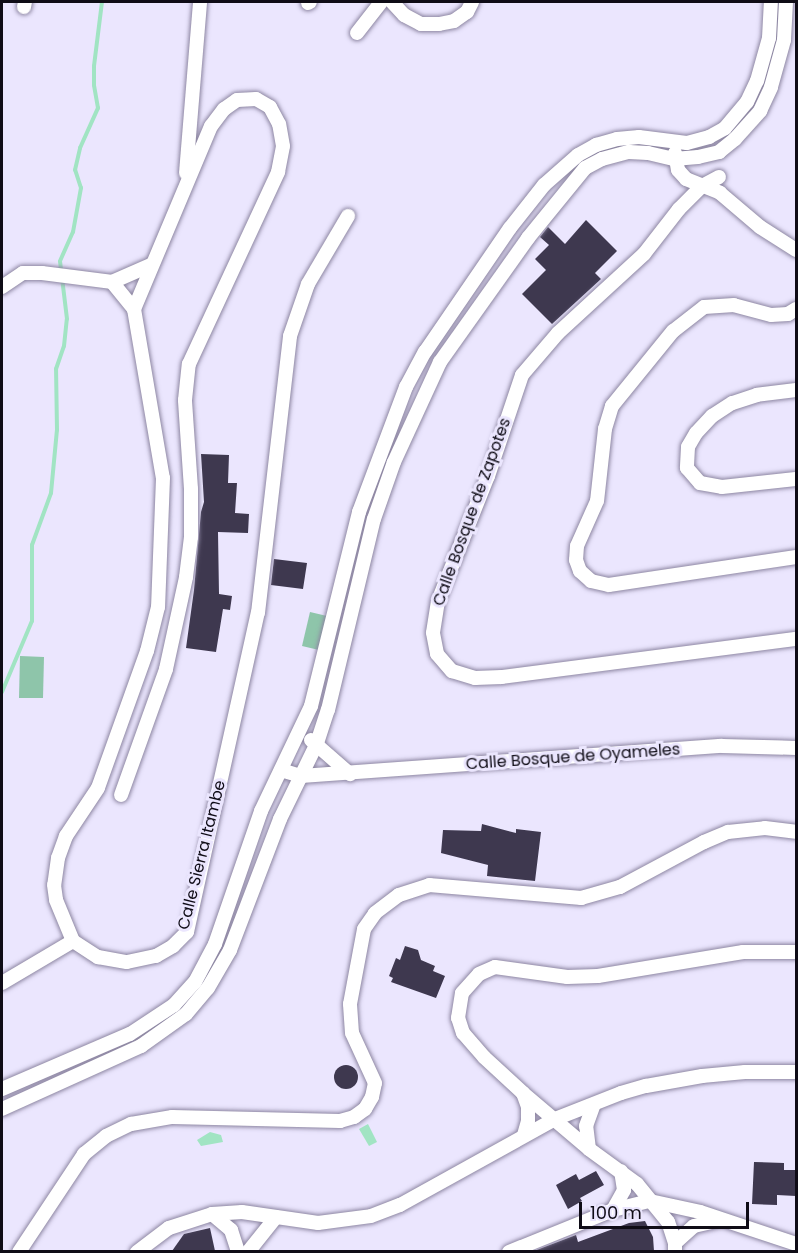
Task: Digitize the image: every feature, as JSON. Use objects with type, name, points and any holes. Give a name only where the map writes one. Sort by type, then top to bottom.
[{"type":"street","points":[[186,181],[200,2]]},
{"type":"street","points":[[357,33],[381,2]]},
{"type":"street","points":[[392,2],[404,15],[421,24],[454,21],[467,12],[472,2]]},
{"type":"street","points":[[2,1089],[130,1034],[174,1005],[195,982],[215,944],[252,835],[311,706],[359,512],[402,397],[425,352],[510,228],[544,185],[578,155],[596,145],[617,139],[639,137],[678,143],[709,138],[725,128],[753,92],[766,53],[771,2]]},
{"type":"street","points":[[2,1108],[141,1046],[167,1030],[193,1006],[208,988],[230,950],[280,819],[317,743],[328,710],[374,519],[394,462],[440,362],[528,238],[585,168],[602,159],[629,152],[648,153],[674,159],[719,152],[750,122],[769,93],[782,48],[786,2]]},
{"type":"street","points":[[120,795],[166,669],[186,578],[191,525],[185,400],[189,364],[278,172],[283,146],[279,124],[270,107],[256,99],[237,100],[224,109],[211,126],[134,309]]},
{"type":"street","points":[[709,138],[719,152],[721,165],[719,177],[736,206]]},
{"type":"street","points":[[678,143],[674,159],[678,170],[686,179],[720,193],[760,227],[796,250]]},
{"type":"street","name":"Calle Bosque de Zapotes","points":[[719,177],[702,186],[679,209],[644,254],[558,333],[522,375],[488,476],[438,601],[433,633],[437,654],[452,671],[475,678],[502,677],[796,639]]},
{"type":"street","name":"Calle Bosque de Zapotes","points":[[679,209],[686,179]]},
{"type":"street","name":"Calle Sierra Itambe","points":[[73,941],[89,953],[107,960],[137,961],[165,951],[187,932],[258,613],[290,336],[308,284],[348,216]]},
{"type":"street","points":[[2,287],[23,273],[47,273],[112,282],[151,265]]},
{"type":"street","points":[[2,983],[73,941],[54,892],[58,858],[72,825],[98,788],[152,636],[160,591],[163,478],[134,309],[112,282]]},
{"type":"street","points":[[796,309],[788,314],[771,315],[734,304],[704,307],[673,331],[612,406],[604,429],[597,501],[577,546],[576,560],[580,571],[591,581],[609,585],[796,557]]},
{"type":"street","points":[[796,390],[757,395],[732,403],[712,416],[696,432],[688,447],[687,468],[700,483],[722,487],[796,479]]},
{"type":"street","points":[[300,733],[317,743],[350,774]]},
{"type":"street","name":"Calle Bosque de Oyameles","points":[[281,770],[301,776],[350,774],[722,746],[796,748]]},
{"type":"street","points":[[19,1251],[84,1154],[106,1136],[131,1124],[172,1117],[340,1121],[354,1118],[365,1109],[372,1097],[375,1083],[352,1033],[350,1004],[364,929],[375,913],[399,895],[429,885],[561,898],[591,897],[620,887],[704,842],[728,832],[765,828],[796,832]]},
{"type":"street","points":[[675,1247],[668,1222],[637,1184],[590,1149],[484,1057],[460,1026],[459,1000],[466,985],[478,974],[504,967],[567,977],[598,976],[743,951],[796,952]]},
{"type":"street","points":[[137,1251],[169,1228],[212,1214],[242,1212],[318,1223],[371,1216],[400,1205],[555,1119],[646,1086],[702,1076],[745,1072],[796,1072]]},
{"type":"street","points":[[28,1077],[34,1094]]},
{"type":"street","points":[[523,1093],[528,1114],[524,1135]]},
{"type":"street","points":[[590,1149],[586,1126],[594,1104]]},
{"type":"street","points":[[613,1210],[624,1190],[621,1171]]},
{"type":"street","points":[[509,1251],[613,1210],[650,1201],[700,1212],[796,1244]]},
{"type":"street","points":[[212,1214],[231,1230],[238,1251]]},
{"type":"street","points":[[248,1251],[276,1217]]},
{"type":"street","points":[[675,1247],[694,1226],[719,1220]]},
{"type":"shaded area","points":[[310,612],[327,616],[319,650],[302,646]]},
{"type":"shaded area","points":[[20,656],[44,657],[43,698],[19,698]]},
{"type":"shaded area","points":[[368,1124],[377,1142],[369,1146],[359,1129]]},
{"type":"shaded area","points":[[210,1132],[221,1135],[223,1142],[201,1146],[197,1140]]},
{"type":"building","points":[[586,220],[617,251],[595,273],[601,279],[552,324],[522,294],[546,270],[535,259],[549,245],[540,237],[548,227],[565,244]]},
{"type":"building","points":[[201,454],[229,455],[228,483],[237,483],[235,513],[249,514],[248,533],[218,532],[219,594],[232,596],[230,610],[223,609],[216,652],[186,648],[204,502]]},
{"type":"building","points":[[274,559],[307,563],[303,589],[271,585]]},
{"type":"building","points":[[482,824],[516,833],[516,829],[541,832],[535,881],[487,876],[488,865],[441,853],[443,830],[481,831]]},
{"type":"building","points":[[405,946],[418,950],[421,960],[435,966],[433,971],[445,976],[436,998],[391,982],[393,978],[389,976],[396,958],[400,960]]},
{"type":"building","points":[[346,1065],[354,1069],[358,1077],[354,1085],[346,1089],[338,1085],[334,1077],[338,1069]]},
{"type":"building","points":[[754,1162],[784,1163],[784,1170],[796,1170],[796,1196],[777,1195],[777,1205],[752,1204]]},
{"type":"building","points":[[596,1171],[604,1185],[580,1198],[582,1201],[568,1209],[556,1185],[576,1174],[579,1180]]},
{"type":"building","points":[[645,1221],[653,1237],[654,1251],[534,1251],[576,1235],[578,1242],[629,1223]]},
{"type":"building","points":[[210,1228],[215,1251],[172,1251],[184,1234]]},
{"type":"waterway","points":[[2,692],[32,621],[32,545],[51,493],[57,430],[56,369],[64,346],[67,319],[60,261],[73,232],[81,188],[75,170],[80,148],[98,108],[94,85],[94,66],[102,2]]}]
